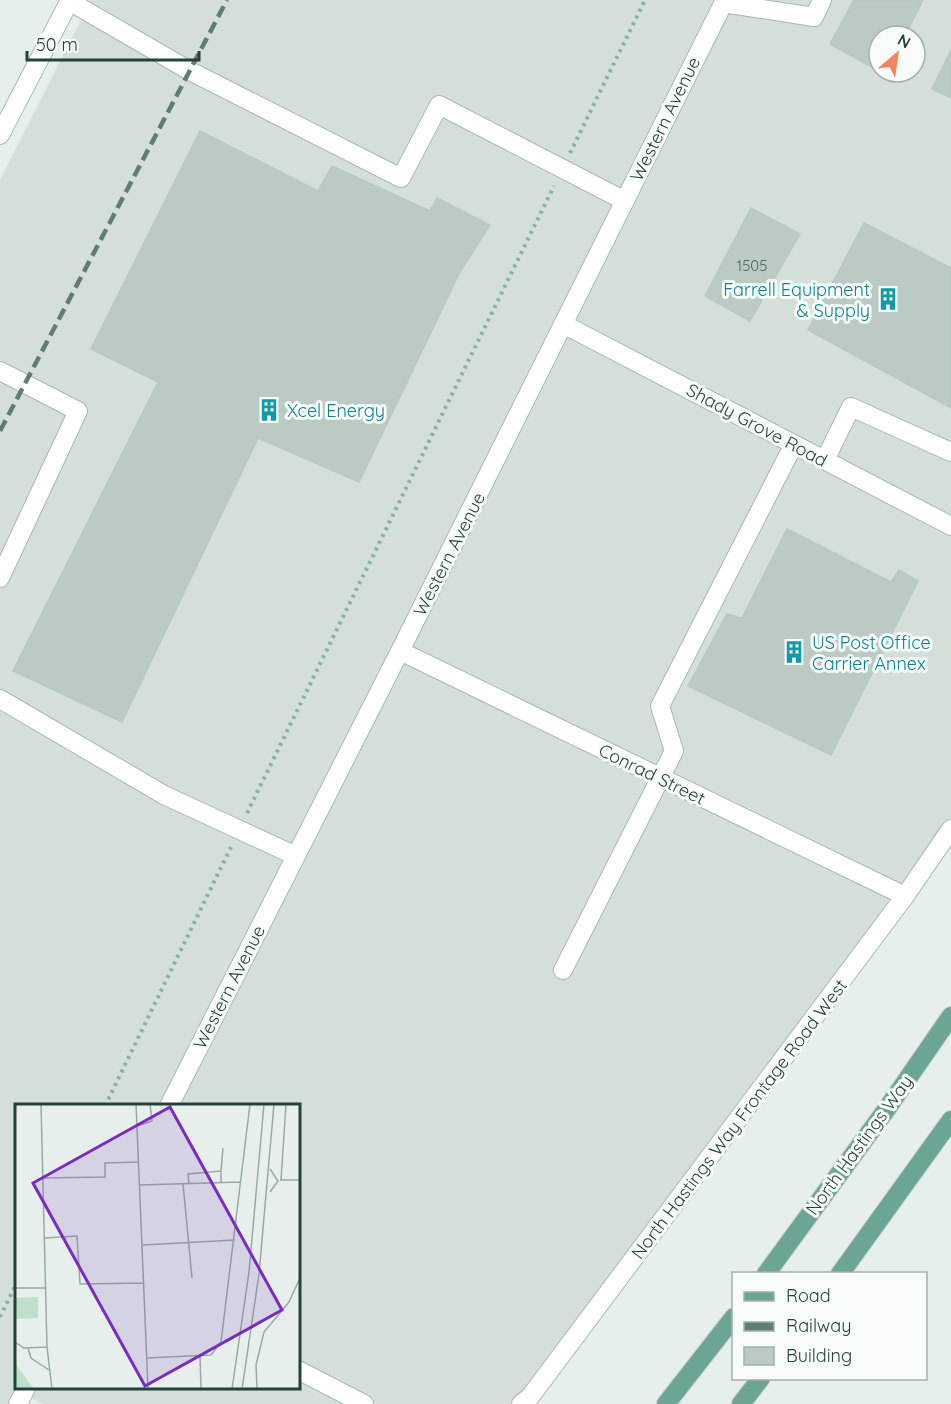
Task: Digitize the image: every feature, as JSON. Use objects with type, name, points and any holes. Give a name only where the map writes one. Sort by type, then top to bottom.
[{"type":"main road","name":"North Hastings Way","points":[[767,1272],[886,1110],[951,1016]]},
{"type":"main road","points":[[841,1272],[951,1120]]},
{"type":"main road","points":[[666,1404],[732,1320]]},
{"type":"main road","points":[[741,1404],[759,1380]]},
{"type":"street","points":[[724,1],[814,17],[822,0]]},
{"type":"street","points":[[0,135],[70,1],[190,71],[401,178],[439,105],[624,201]]},
{"type":"street","name":"Western Avenue","points":[[170,1104],[400,651],[724,1]]},
{"type":"street","name":"Shady Grove Road","points":[[563,324],[951,526]]},
{"type":"street","points":[[0,371],[78,411],[0,578]]},
{"type":"street","points":[[825,460],[851,407],[951,452]]},
{"type":"street","points":[[563,970],[674,751],[660,706],[794,444]]},
{"type":"street","name":"Conrad Street","points":[[400,651],[905,896]]},
{"type":"street","points":[[0,699],[164,795],[296,856]]},
{"type":"street","name":"North Hastings Way Frontage Road West","points":[[521,1404],[530,1397],[905,896],[951,828]]},
{"type":"street","points":[[300,1371],[364,1404]]},
{"type":"street","points":[[18,1404],[26,1389]]},
{"type":"path","points":[[106,1104],[645,0]]},
{"type":"path","points":[[0,1317],[15,1286]]},
{"type":"shaded area","points":[[91,0],[951,0],[951,829],[521,1404],[43,1404],[23,1394],[18,1404],[0,1404],[0,180]]},
{"type":"building","points":[[854,0],[923,0],[911,24],[867,24],[867,64],[830,44]]},
{"type":"building","points":[[951,50],[951,98],[932,89]]},
{"type":"building","name":"Xcel Energy","points":[[200,131],[318,191],[332,166],[430,211],[437,198],[490,225],[460,272],[359,482],[258,438],[122,722],[13,671],[158,382],[91,349]]},
{"type":"building","points":[[751,208],[800,234],[750,321],[705,296]]},
{"type":"building","name":"Farrell Equipment & Supply","points":[[864,223],[951,268],[951,408],[808,330]]},
{"type":"building","name":"US Post Office Carrier Annex","points":[[787,529],[891,582],[899,570],[918,581],[831,755],[688,686],[727,614],[742,618]]},
{"type":"railway","points":[[0,431],[227,0]]},
{"type":"place","name":"Farrell Equipment & Supply","points":[[888,299]]},
{"type":"place","name":"Xcel Energy","points":[[269,410]]},
{"type":"place","name":"US Post Office Carrier Annex","points":[[794,652]]}]
